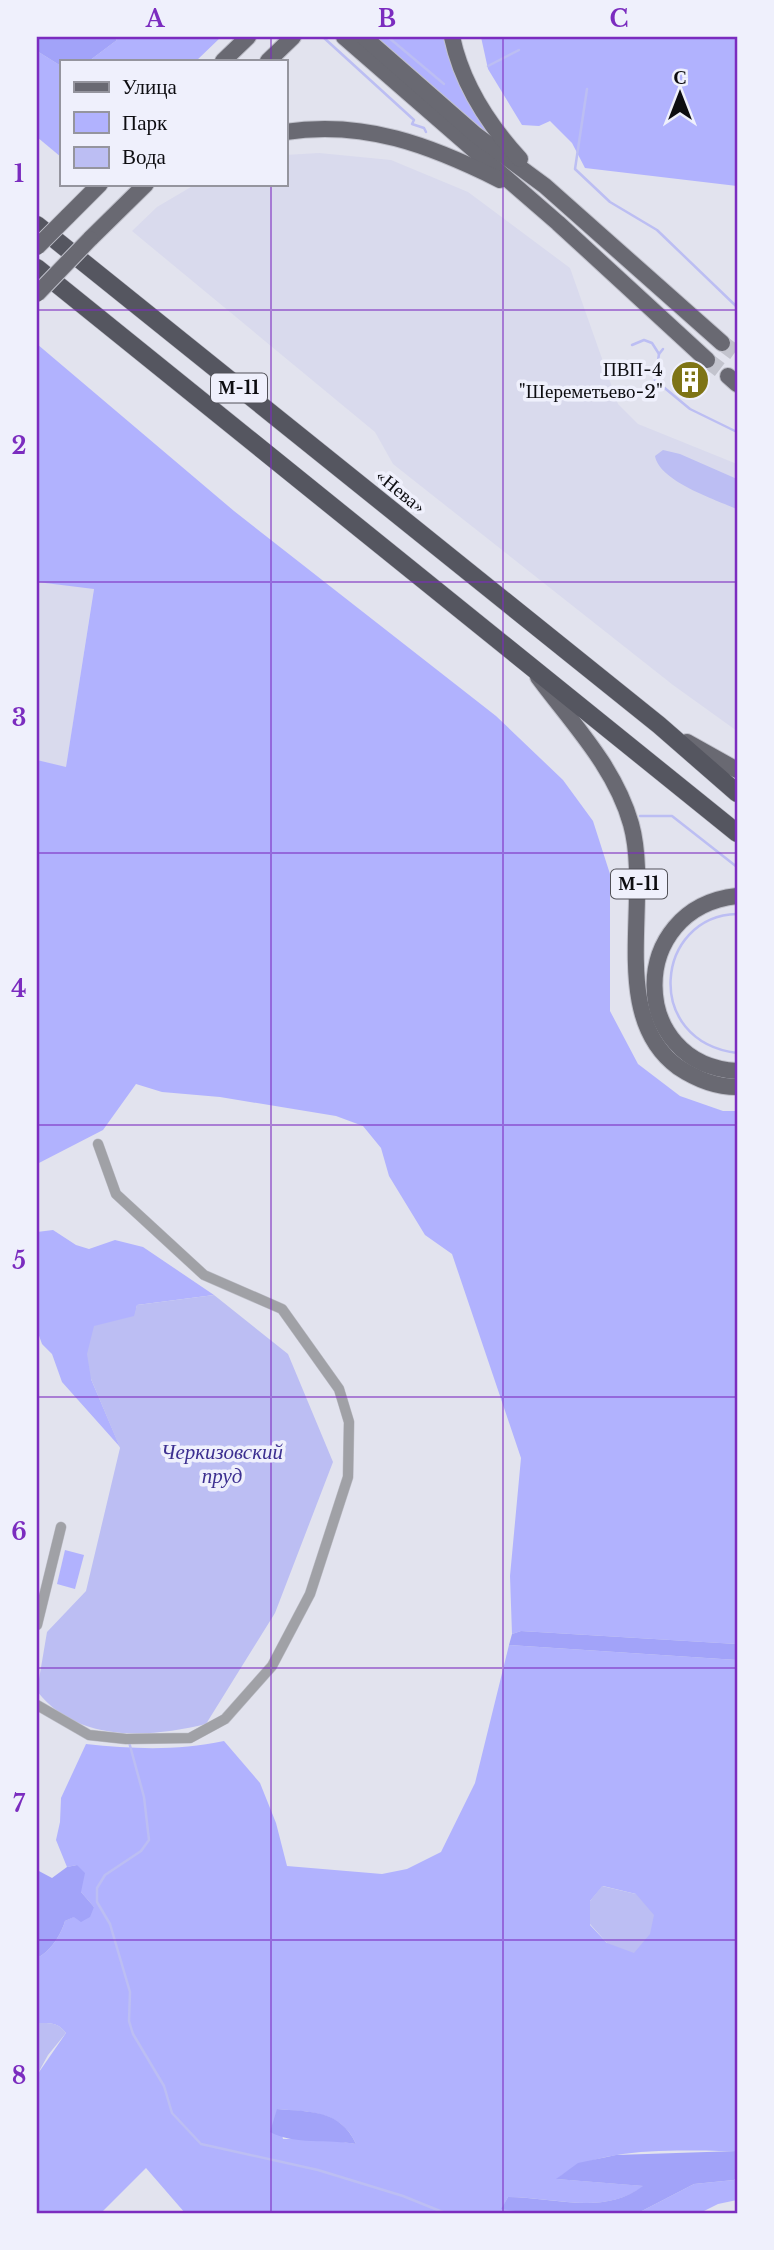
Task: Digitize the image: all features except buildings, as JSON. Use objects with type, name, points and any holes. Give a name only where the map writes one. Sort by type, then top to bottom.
[{"type":"highway","name":"«Нева»","points":[[37,225],[659,725],[737,793]]},
{"type":"highway","name":"М-11","points":[[37,268],[737,833]]},
{"type":"main road","points":[[224,60],[248,37]]},
{"type":"main road","points":[[269,60],[293,37]]},
{"type":"main road","points":[[344,37],[521,190],[708,360]]},
{"type":"main road","points":[[364,37],[476,135],[545,187],[722,343]]},
{"type":"main road","points":[[452,37],[459,65],[484,113],[503,141],[545,187]]},
{"type":"main road","points":[[287,132],[336,128],[396,137],[433,148],[521,190]]},
{"type":"main road","points":[[37,247],[98,186]]},
{"type":"main road","points":[[37,294],[144,186]]},
{"type":"main road","points":[[125,206],[155,186]]},
{"type":"main road","name":"М-11","points":[[523,658],[601,760],[614,780],[632,825],[638,864],[638,994],[647,1026],[664,1053],[689,1074],[706,1082],[737,1087]]},
{"type":"main road","name":"М-11","points":[[659,725],[737,770]]},
{"type":"main road","name":"М-11","points":[[737,896],[708,903],[681,919],[670,931],[657,959],[654,989],[661,1020],[680,1048],[706,1065],[737,1071]]},
{"type":"street","points":[[37,1705],[89,1735],[126,1740],[190,1738],[225,1719],[272,1666],[310,1594],[348,1477],[349,1422],[339,1389],[282,1309],[204,1275],[116,1194],[97,1144]]},
{"type":"street","points":[[37,1625],[61,1527]]},
{"type":"shaded area","points":[[37,37],[113,37],[117,40],[90,60],[60,60],[60,65],[37,51]]},
{"type":"shaded area","points":[[319,153],[391,160],[468,192],[570,268],[618,404],[638,424],[737,464],[737,731],[673,685],[393,464],[375,432],[132,231],[157,207],[193,186],[287,186],[287,155]]},
{"type":"shaded area","points":[[37,582],[94,588],[66,768],[37,760]]},
{"type":"shaded area","points":[[521,1631],[737,1644],[737,1660],[509,1645],[512,1634]]},
{"type":"shaded area","points":[[77,1865],[85,1873],[81,1892],[94,1907],[90,1917],[81,1922],[74,1917],[65,1921],[54,1942],[37,1958],[37,1870],[52,1878],[67,1867]]},
{"type":"shaded area","points":[[277,2109],[312,2112],[333,2118],[342,2124],[356,2144],[279,2136],[270,2132]]},
{"type":"shaded area","points":[[737,2151],[737,2177],[734,2180],[694,2184],[638,2213],[530,2213],[501,2209],[508,2197],[595,2203],[628,2195],[643,2186],[556,2179],[578,2163],[616,2155]]},
{"type":"green space","points":[[113,37],[221,37],[197,60],[90,60],[117,40]]},
{"type":"green space","points":[[374,37],[444,37],[461,89],[488,134]]},
{"type":"green space","points":[[481,37],[737,37],[737,186],[585,168],[572,143],[550,121],[539,126],[522,125],[488,69]]},
{"type":"green space","points":[[37,51],[60,65],[60,156],[37,137]]},
{"type":"green space","points":[[37,344],[234,511],[496,716],[563,780],[593,821],[610,874],[610,1011],[638,1064],[680,1096],[723,1111],[737,1111],[737,1644],[521,1631],[512,1634],[510,1576],[521,1458],[452,1254],[425,1235],[389,1176],[381,1148],[363,1126],[336,1116],[220,1097],[162,1092],[136,1084],[103,1130],[37,1164],[37,760],[66,767],[94,589],[37,582]]},
{"type":"green space","points":[[53,1230],[76,1245],[89,1249],[115,1240],[143,1247],[214,1295],[137,1305],[135,1316],[91,1379],[120,1447],[62,1382],[52,1354],[42,1344],[37,1330],[37,1232]]},
{"type":"green space","points":[[65,1550],[84,1555],[75,1589],[57,1584]]},
{"type":"green space","points":[[509,1645],[737,1660],[737,2151],[642,2152],[594,2160],[557,2179],[644,2186],[628,2195],[595,2203],[508,2197],[502,2208],[530,2213],[185,2213],[146,2168],[101,2213],[37,2213],[37,2075],[66,2033],[56,2025],[37,2023],[37,1958],[54,1942],[65,1921],[94,1907],[81,1892],[77,1865],[67,1867],[56,1840],[61,1798],[86,1744],[155,1748],[224,1741],[260,1783],[276,1823],[287,1866],[382,1874],[407,1869],[441,1852],[475,1783]],"holes":[[[603,1886],[636,1894],[607,1943],[590,1925],[590,1901]],[[277,2109],[312,2112],[333,2119],[350,2133],[356,2144],[324,2139],[283,2139]]]},
{"type":"green space","points":[[737,2177],[737,2200],[718,2204],[700,2213],[638,2213],[694,2184],[734,2180]]},
{"type":"water","points":[[663,450],[680,454],[737,479],[737,509],[703,495],[667,474],[655,456]]},
{"type":"water","name":"Черкизовский пруд","points":[[214,1295],[288,1354],[333,1462],[275,1613],[206,1724],[138,1733],[93,1728],[72,1720],[53,1708],[37,1691],[47,1632],[86,1591],[120,1448],[91,1379],[87,1354],[94,1326],[134,1316],[137,1305]]},
{"type":"water","points":[[602,1886],[636,1894],[654,1915],[650,1934],[634,1953],[607,1943],[590,1924],[590,1901]]},
{"type":"water","points":[[37,2023],[57,2025],[66,2033],[48,2055],[37,2075]]},
{"type":"waterway","points":[[323,37],[414,120],[412,124],[424,128],[426,132]]},
{"type":"waterway","points":[[388,37],[444,84]]},
{"type":"waterway","points":[[488,66],[519,50]]},
{"type":"waterway","points":[[587,89],[575,169],[610,202],[657,230],[737,307]]},
{"type":"waterway","points":[[632,345],[644,340],[652,343],[659,354]]},
{"type":"waterway","points":[[663,349],[659,354],[655,380],[690,409],[737,432]]},
{"type":"waterway","points":[[640,816],[672,816],[737,867]]},
{"type":"waterway","points":[[737,914],[710,920],[689,935],[676,956],[671,980],[674,1004],[685,1027],[706,1044],[737,1053]]},
{"type":"waterway","points":[[129,1742],[144,1797],[149,1840],[141,1851],[105,1875],[97,1888],[97,1902],[110,1924],[130,1992],[129,2021],[133,2034],[164,2086],[172,2113],[201,2144],[318,2170],[403,2196],[445,2213]]},
{"type":"tunnel","points":[[722,343],[737,354]]},
{"type":"tunnel","points":[[707,360],[728,376]]},
{"type":"place","name":"ПВП-4 \"Шереметьево-2\"","points":[[690,380]]}]
